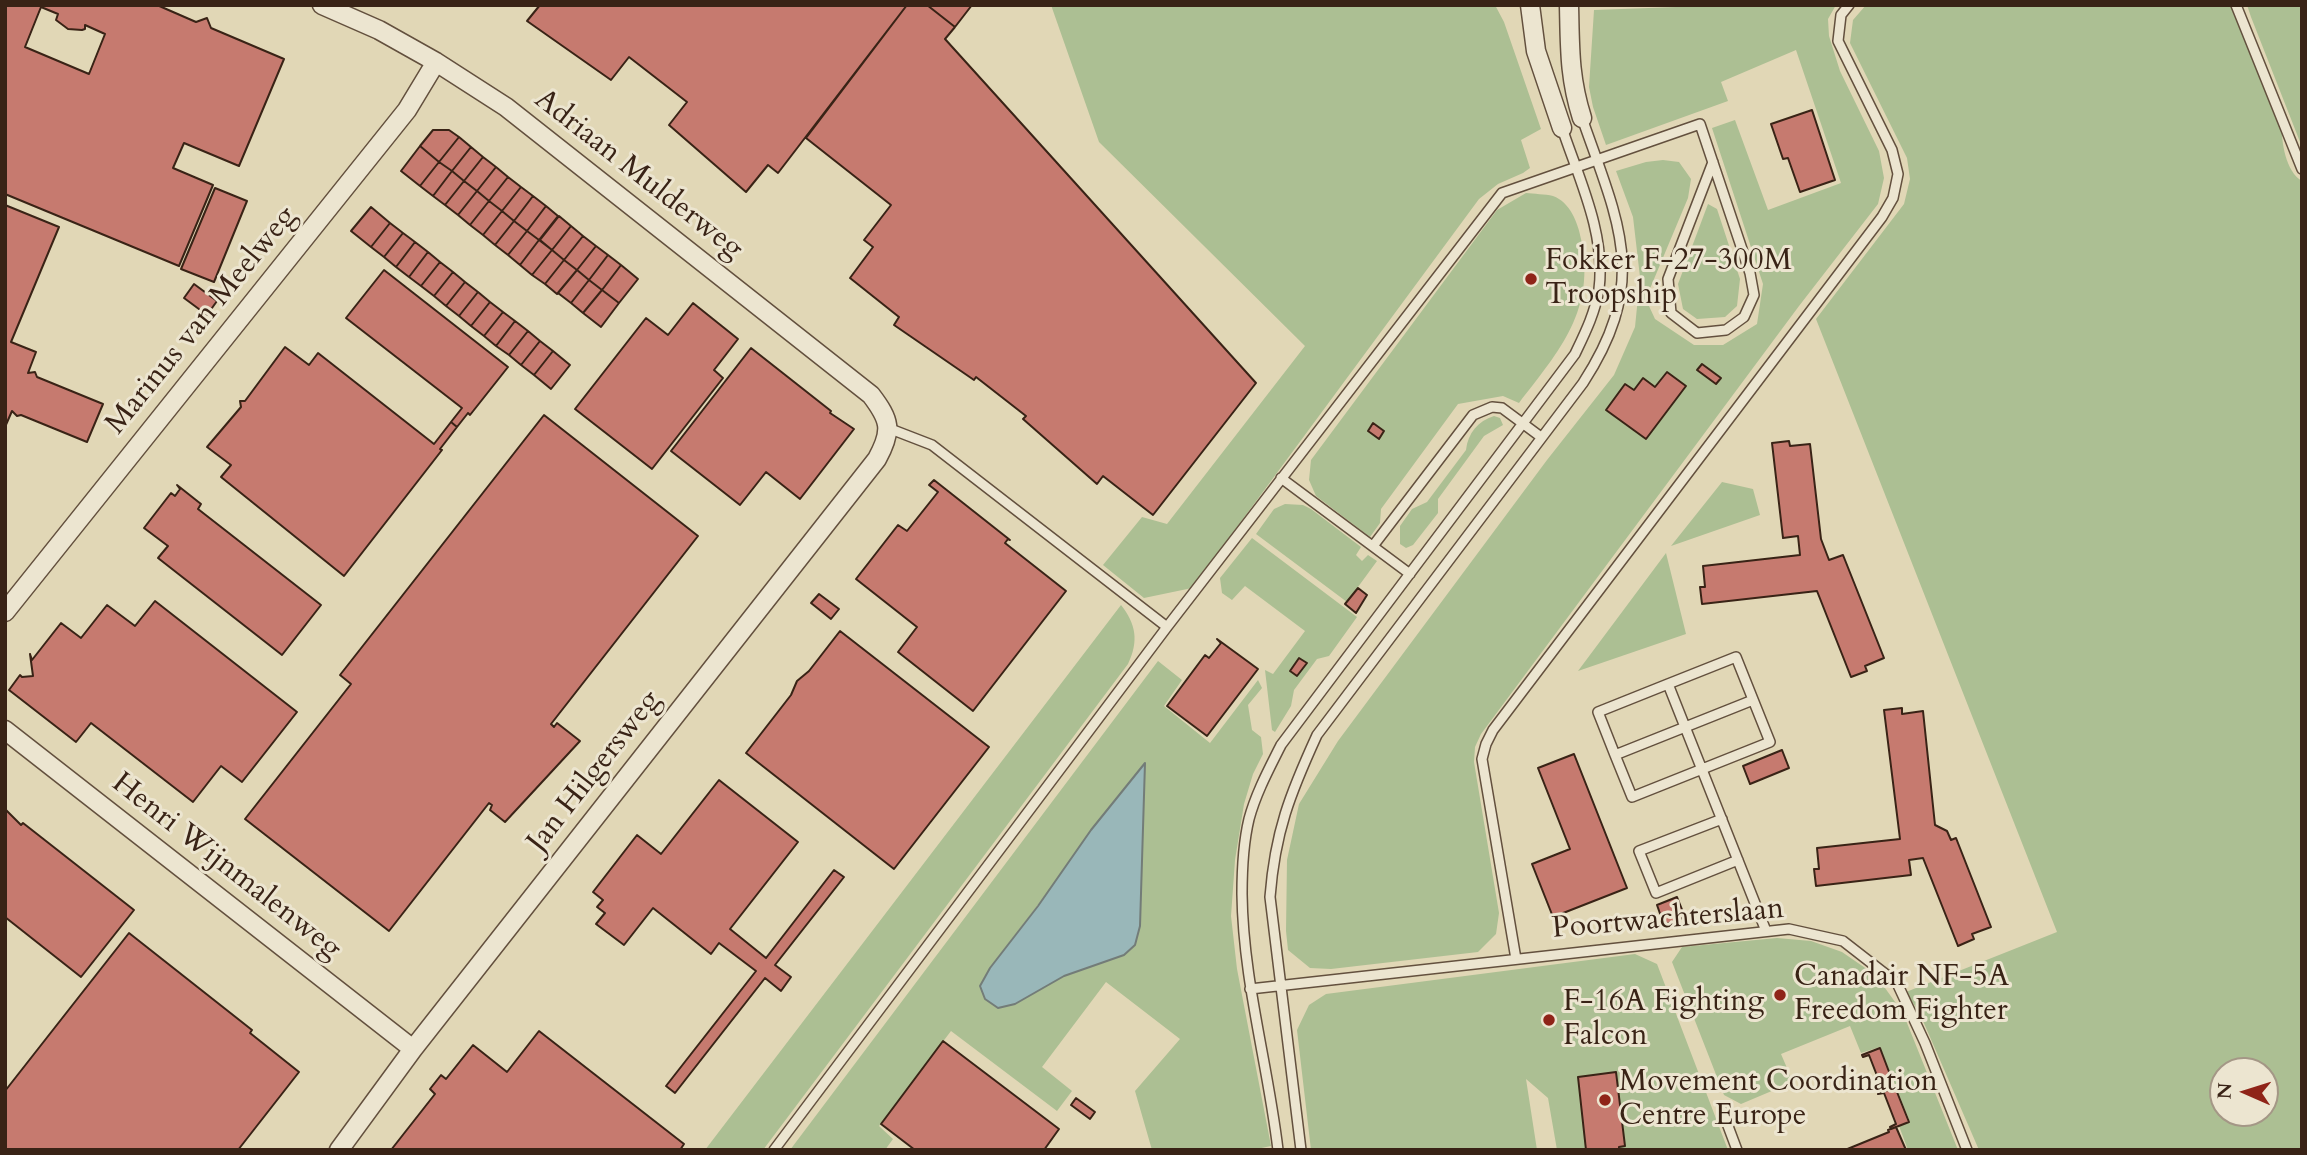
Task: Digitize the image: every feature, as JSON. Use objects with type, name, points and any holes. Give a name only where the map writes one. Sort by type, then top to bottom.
[{"type":"street","name":"Adriaan Mulderweg","points":[[321,5],[379,30],[436,62],[506,107],[871,395],[886,417],[888,428]]},
{"type":"street","points":[[1530,5],[1536,51],[1562,128]]},
{"type":"street","points":[[1569,5],[1570,68],[1582,118]]},
{"type":"street","name":"Marinus van Meelweg","points":[[5,612],[407,110],[436,62]]},
{"type":"street","name":"Jan Hilgersweg","points":[[339,1150],[413,1049],[877,459],[886,443],[888,428]]},
{"type":"street","name":"Henri Wijnmalenweg","points":[[5,730],[413,1049]]},
{"type":"lane","points":[[1516,959],[1482,759],[1486,744],[1502,719],[1882,217],[1893,198],[1898,174],[1892,150],[1838,41],[1841,15],[1849,5]]},
{"type":"lane","points":[[2236,5],[2302,169]]},
{"type":"lane","points":[[1301,1150],[1270,897],[1273,857],[1282,820],[1293,787],[1317,735],[1583,383],[1602,354],[1615,321],[1622,286],[1623,253],[1617,221],[1582,118]]},
{"type":"lane","points":[[774,1150],[1167,627],[1502,192],[1700,124],[1713,162],[1750,273],[1754,295],[1744,317],[1726,330],[1696,333],[1671,313],[1668,279],[1713,162]]},
{"type":"lane","points":[[1278,1150],[1272,1099],[1250,989],[1242,925],[1242,863],[1249,821],[1261,785],[1281,745],[1575,354],[1590,323],[1598,289],[1600,255],[1593,221],[1562,128]]},
{"type":"lane","points":[[1373,546],[1473,415],[1492,407],[1502,408],[1541,437]]},
{"type":"lane","points":[[888,428],[932,445],[1167,627]]},
{"type":"lane","points":[[1281,478],[1410,574]]},
{"type":"lane","points":[[1736,657],[1770,742],[1632,797],[1598,712],[1668,684],[1736,657]]},
{"type":"lane","points":[[1668,684],[1766,931]]},
{"type":"lane","points":[[1615,755],[1753,699]]},
{"type":"lane","points":[[1721,819],[1639,851],[1656,893],[1738,860]]},
{"type":"lane","name":"Poortwachterslaan","points":[[1250,989],[1789,929],[1843,941],[1897,982],[1968,1150]]},
{"type":"lane","points":[[1722,1110],[1737,1150]]},
{"type":"green space","points":[[1051,5],[1495,5],[1504,22],[1541,129],[1521,140],[1530,168],[1498,184],[1479,199],[1192,588],[1144,598],[1103,565],[1142,517],[1167,524],[1305,346],[1099,142]]},
{"type":"green space","points":[[1731,5],[1836,5],[1828,19],[1829,36],[1840,71],[1879,151],[1884,178],[1878,204],[1481,734],[1475,747],[1474,762],[1499,913],[1496,934],[1478,952],[1331,969],[1310,968],[1288,950],[1286,931],[1287,860],[1299,804],[1338,741],[1547,460],[1614,375],[1635,327],[1640,277],[1633,217],[1616,171],[1663,160],[1679,162],[1691,179],[1688,198],[1649,291],[1649,306],[1655,319],[1694,345],[1723,345],[1757,324],[1763,284],[1712,128],[1735,120],[1768,210],[1841,183],[1796,50],[1721,82],[1728,101],[1606,145],[1589,87],[1594,10]]},
{"type":"green space","points":[[1866,5],[2235,5],[2282,125],[2282,140],[2288,164],[2302,181],[2302,1150],[1979,1150],[1920,1014],[1906,992],[2057,932],[1816,319],[1904,204],[1910,179],[1907,158],[1850,43],[1853,20]]},
{"type":"green space","points":[[2247,5],[2302,5],[2302,147],[2251,17]]},
{"type":"green space","points":[[1526,193],[1550,195],[1559,199],[1569,208],[1578,226],[1584,264],[1583,287],[1571,328],[1561,347],[1519,403],[1503,396],[1458,404],[1381,509],[1380,523],[1370,537],[1316,496],[1309,480],[1311,460],[1497,210]]},
{"type":"green space","points":[[1708,204],[1717,209],[1740,279],[1737,306],[1725,317],[1697,319],[1683,309],[1678,284]]},
{"type":"green space","points":[[1494,416],[1500,418],[1503,425],[1484,436],[1438,499],[1438,513],[1413,545],[1406,548],[1400,544],[1400,526],[1412,509],[1427,502],[1466,450],[1475,428]]},
{"type":"green space","points":[[1722,482],[1753,489],[1760,515],[1671,546]]},
{"type":"green space","points":[[1285,504],[1303,505],[1311,509],[1361,547],[1356,555],[1362,561],[1368,555],[1377,561],[1347,602],[1256,534],[1274,509]]},
{"type":"green space","points":[[1252,538],[1357,617],[1329,656],[1317,659],[1294,690],[1291,706],[1275,732],[1272,730],[1265,670],[1273,674],[1305,631],[1245,586],[1232,600],[1222,593],[1220,578]]},
{"type":"green space","points":[[1666,553],[1686,634],[1578,671]]},
{"type":"green space","points":[[1121,605],[1133,626],[1135,640],[1128,664],[763,1150],[705,1150]]},
{"type":"green space","points":[[1158,661],[1182,680],[1164,706],[1210,743],[1258,680],[1262,688],[1248,705],[1252,730],[1261,737],[1263,754],[1253,774],[1244,804],[1235,860],[1231,916],[1237,969],[1271,1146],[1252,1150],[1152,1150],[1135,1091],[1180,1039],[1106,982],[1042,1067],[1072,1091],[1057,1111],[951,1031],[879,1126],[893,1139],[885,1150],[790,1150]],"holes":[[[1145,764],[1140,926],[1135,945],[1124,955],[1064,976],[980,986],[990,968]]]},
{"type":"green space","points":[[1777,938],[1811,941],[1842,952],[1874,974],[1903,1013],[1958,1150],[1908,1150],[1899,1126],[1910,1122],[1880,1047],[1861,1053],[1850,1026],[1781,1054],[1793,1082],[1741,1104],[1724,1095],[1672,962],[1682,947]]},
{"type":"green space","points":[[1635,954],[1657,964],[1728,1150],[1557,1150],[1548,1098],[1526,1079],[1537,1150],[1311,1150],[1297,1030],[1309,1005],[1326,994]]},
{"type":"water","points":[[1145,763],[1140,926],[1135,945],[1124,955],[1064,976],[1015,1004],[998,1008],[985,999],[980,986],[990,968],[1038,906],[1091,830]]},
{"type":"building","points":[[5,5],[157,5],[196,22],[207,18],[211,28],[284,59],[239,166],[184,143],[173,168],[213,185],[179,266],[5,194]],"holes":[[[41,7],[58,14],[56,20],[68,29],[82,30],[85,25],[105,34],[89,74],[25,47]]]},
{"type":"building","points":[[540,5],[907,5],[778,173],[768,165],[746,192],[669,125],[687,102],[629,57],[611,80],[527,21]]},
{"type":"building","points":[[907,5],[927,5],[955,27],[945,39],[1256,383],[1153,515],[1103,476],[1097,484],[1023,419],[1026,416],[976,377],[974,380],[894,325],[899,317],[850,278],[873,247],[864,240],[891,205],[806,138]]},
{"type":"building","points":[[927,5],[972,5],[955,27]]},
{"type":"building","points":[[1812,110],[1835,180],[1800,192],[1788,158],[1783,159],[1771,124]]},
{"type":"building","points":[[433,130],[449,130],[459,137],[439,162],[420,146]]},
{"type":"building","points":[[459,137],[471,147],[452,171],[439,162]]},
{"type":"building","points":[[420,146],[439,162],[420,186],[401,171]]},
{"type":"building","points":[[471,147],[483,157],[464,181],[452,171]]},
{"type":"building","points":[[483,157],[496,167],[477,191],[464,181]]},
{"type":"building","points":[[439,162],[452,171],[433,196],[420,186]]},
{"type":"building","points":[[496,167],[508,177],[489,201],[477,191]]},
{"type":"building","points":[[452,171],[464,181],[445,205],[433,196]]},
{"type":"building","points":[[508,177],[521,187],[502,211],[489,201]]},
{"type":"building","points":[[464,181],[477,191],[458,215],[445,205]]},
{"type":"building","points":[[521,187],[533,196],[514,221],[502,211]]},
{"type":"building","points":[[215,188],[247,201],[214,282],[181,269]]},
{"type":"building","points":[[477,191],[489,201],[470,225],[458,215]]},
{"type":"building","points":[[533,196],[546,206],[527,231],[514,221]]},
{"type":"building","points":[[489,201],[502,211],[483,235],[470,225]]},
{"type":"building","points":[[5,205],[59,227],[11,342],[36,352],[28,373],[35,372],[37,377],[103,404],[87,442],[21,415],[17,416],[12,411],[5,427]]},
{"type":"building","points":[[546,206],[558,216],[539,240],[527,231]]},
{"type":"building","points":[[371,207],[390,223],[371,247],[351,231]]},
{"type":"building","points":[[502,211],[514,221],[495,245],[483,235]]},
{"type":"building","points":[[559,216],[571,226],[552,250],[540,240]]},
{"type":"building","points":[[514,221],[527,231],[508,255],[495,245]]},
{"type":"building","points":[[390,223],[403,233],[384,257],[371,247]]},
{"type":"building","points":[[571,226],[583,236],[564,260],[552,250]]},
{"type":"building","points":[[527,231],[539,240],[520,265],[508,255]]},
{"type":"building","points":[[403,233],[415,242],[396,267],[384,257]]},
{"type":"building","points":[[583,236],[596,246],[577,270],[564,260]]},
{"type":"building","points":[[539,240],[552,250],[532,275],[520,265]]},
{"type":"building","points":[[415,242],[428,252],[409,277],[396,267]]},
{"type":"building","points":[[596,246],[608,255],[589,280],[577,270]]},
{"type":"building","points":[[552,250],[564,260],[545,284],[532,275]]},
{"type":"building","points":[[428,252],[440,262],[421,286],[409,277]]},
{"type":"building","points":[[608,255],[621,265],[602,290],[589,280]]},
{"type":"building","points":[[564,260],[577,270],[557,294],[545,284]]},
{"type":"building","points":[[440,262],[453,272],[434,296],[421,286]]},
{"type":"building","points":[[621,265],[638,279],[619,303],[602,290]]},
{"type":"building","points":[[384,270],[508,367],[470,415],[468,413],[457,427],[451,422],[462,408],[346,318]]},
{"type":"building","points":[[577,270],[589,280],[571,303],[558,293]]},
{"type":"building","points":[[453,272],[465,282],[446,306],[434,296]]},
{"type":"building","points":[[589,280],[602,290],[583,313],[571,303]]},
{"type":"building","points":[[465,282],[478,292],[459,316],[446,306]]},
{"type":"building","points":[[194,284],[217,301],[207,315],[184,298]]},
{"type":"building","points":[[602,290],[619,303],[601,327],[583,313]]},
{"type":"building","points":[[478,292],[490,302],[471,326],[459,316]]},
{"type":"building","points":[[490,302],[503,312],[484,336],[471,326]]},
{"type":"building","points":[[693,303],[738,339],[714,370],[723,378],[652,469],[575,409],[646,318],[668,335]]},
{"type":"building","points":[[503,312],[515,321],[496,346],[484,336]]},
{"type":"building","points":[[515,321],[528,331],[509,355],[496,346]]},
{"type":"building","points":[[528,331],[540,341],[521,365],[509,355]]},
{"type":"building","points":[[540,341],[553,351],[534,375],[521,365]]},
{"type":"building","points":[[285,347],[309,365],[318,353],[434,444],[451,422],[457,427],[344,576],[221,477],[231,465],[207,447],[241,407],[240,401],[245,401]]},
{"type":"building","points":[[751,348],[831,411],[830,413],[854,429],[800,499],[766,472],[740,505],[671,451]]},
{"type":"building","points":[[553,351],[570,365],[551,389],[534,375]]},
{"type":"building","points":[[1702,364],[1721,378],[1716,384],[1697,370]]},
{"type":"building","points":[[1667,372],[1686,386],[1646,439],[1606,410],[1625,384],[1634,390],[1643,378],[1655,387]]},
{"type":"building","points":[[544,415],[698,536],[551,724],[554,727],[557,723],[580,741],[505,822],[490,810],[492,805],[489,803],[389,931],[245,819],[351,684],[340,675]]},
{"type":"building","points":[[1373,423],[1384,431],[1379,439],[1368,431]]},
{"type":"building","points":[[1789,441],[1790,446],[1810,444],[1821,539],[1829,560],[1843,555],[1884,658],[1865,666],[1867,671],[1851,677],[1817,591],[1702,604],[1700,587],[1705,587],[1703,566],[1800,555],[1798,536],[1783,538],[1772,443]]},
{"type":"building","points":[[934,480],[1010,540],[1005,543],[1066,591],[973,711],[898,652],[917,627],[856,579],[898,525],[907,531],[938,492],[929,485]]},
{"type":"building","points":[[177,485],[201,504],[198,509],[321,605],[282,655],[158,558],[168,546],[144,528],[171,493],[175,496],[180,489]]},
{"type":"building","points":[[1358,588],[1367,595],[1356,613],[1345,604]]},
{"type":"building","points":[[819,594],[839,609],[831,619],[811,603]]},
{"type":"building","points":[[155,601],[297,712],[242,782],[221,766],[193,802],[91,723],[76,742],[9,690],[20,675],[33,676],[30,654],[32,660],[61,623],[81,638],[107,605],[135,626]]},
{"type":"building","points":[[840,631],[989,747],[894,869],[746,753],[791,695],[797,681],[809,671]]},
{"type":"building","points":[[1217,639],[1258,669],[1207,736],[1167,706],[1205,655],[1209,658],[1221,643]]},
{"type":"building","points":[[1299,658],[1307,663],[1297,676],[1290,671]]},
{"type":"building","points":[[1902,708],[1902,714],[1923,711],[1935,825],[1947,831],[1951,840],[1956,838],[1991,927],[1972,934],[1974,939],[1958,946],[1923,858],[1909,860],[1911,875],[1816,886],[1814,869],[1819,869],[1817,848],[1900,839],[1884,710]]},
{"type":"building","points":[[1782,750],[1789,768],[1750,784],[1743,766]]},
{"type":"building","points":[[1574,754],[1627,888],[1553,917],[1532,864],[1570,849],[1538,768]]},
{"type":"building","points":[[719,780],[798,842],[730,929],[766,958],[834,870],[844,877],[775,965],[791,977],[781,991],[765,978],[675,1093],[666,1086],[756,971],[719,943],[711,954],[653,908],[624,945],[596,924],[605,913],[597,907],[603,900],[593,892],[637,835],[661,854]]},
{"type":"building","points":[[5,809],[21,825],[23,823],[134,910],[81,977],[5,917]]},
{"type":"building","points":[[1677,897],[1685,917],[1664,925],[1657,905]]},
{"type":"building","points":[[129,933],[252,1030],[250,1033],[299,1072],[238,1150],[6,1150],[5,1091]]},
{"type":"building","points":[[539,1031],[684,1144],[680,1150],[391,1150],[435,1094],[430,1089],[441,1075],[446,1079],[473,1045],[507,1072]]},
{"type":"building","points":[[943,1041],[1059,1129],[1044,1150],[915,1150],[881,1124]]},
{"type":"building","points":[[1880,1048],[1891,1077],[1881,1082],[1883,1087],[1876,1090],[1881,1086],[1869,1055],[1862,1055]]},
{"type":"building","points":[[1616,1072],[1625,1146],[1619,1147],[1619,1150],[1586,1150],[1578,1077]]},
{"type":"building","points":[[1895,1087],[1909,1122],[1891,1129],[1890,1127],[1896,1124],[1884,1093],[1878,1094]]},
{"type":"building","points":[[1076,1098],[1095,1112],[1090,1119],[1071,1105]]},
{"type":"building","points":[[1896,1127],[1906,1150],[1845,1150],[1889,1132],[1888,1130]]},
{"type":"place","name":"Fokker F-27-300M Troopship","points":[[1531,279]]},
{"type":"place","name":"Canadair NF-5A Freedom Fighter","points":[[1780,995]]},
{"type":"place","name":"F-16A Fighting Falcon","points":[[1549,1020]]},
{"type":"place","name":"Movement Coordination Centre Europe","points":[[1605,1100]]}]
